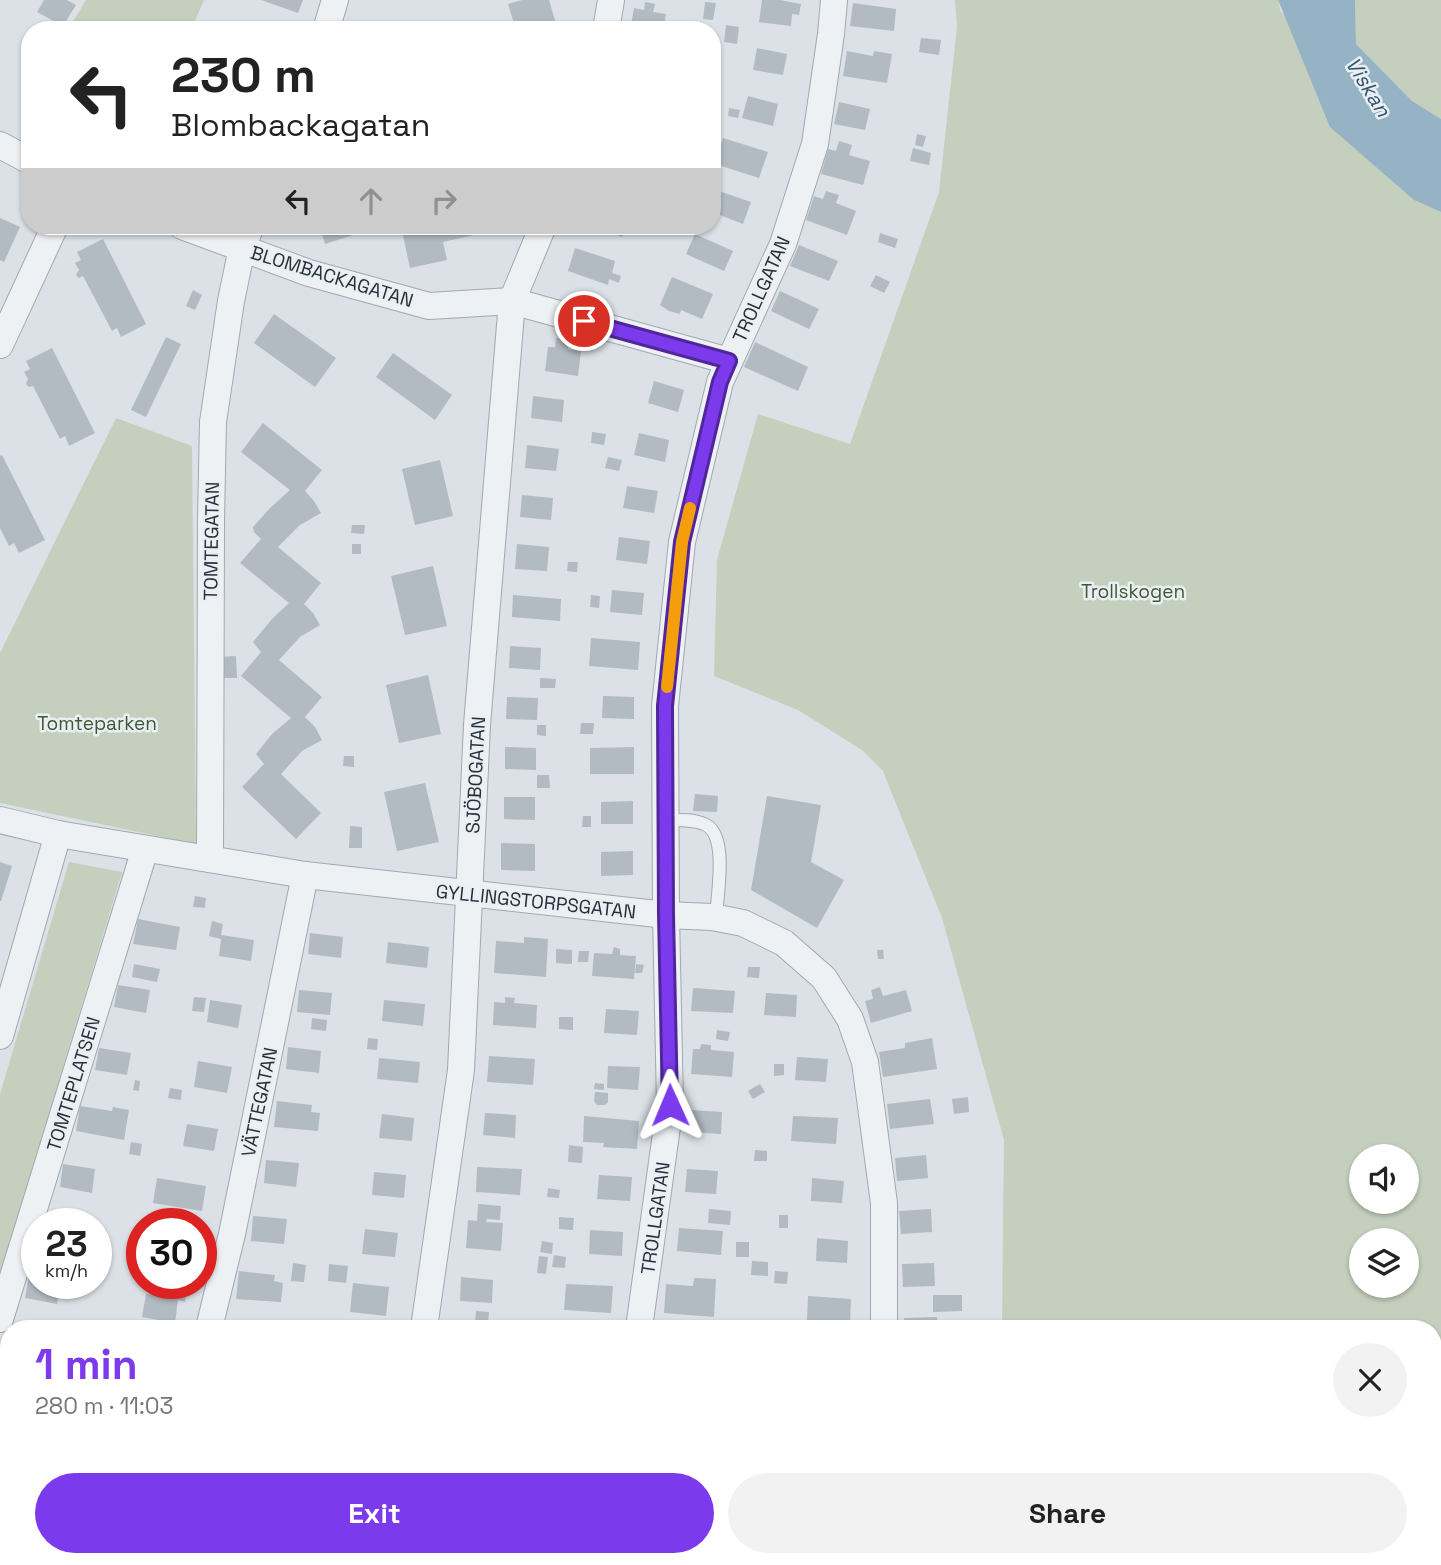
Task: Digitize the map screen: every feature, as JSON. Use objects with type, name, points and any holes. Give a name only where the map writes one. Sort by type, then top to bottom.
[{"type":"street","points":[[329,21],[335,0]]},
{"type":"street","points":[[608,21],[611,0]]},
{"type":"street","name":"TROLLGATAN","points":[[640,1320],[670,1105],[665,706],[682,542],[720,382],[783,244],[815,144],[834,0]]},
{"type":"street","points":[[0,145],[21,157]]},
{"type":"street","points":[[0,345],[51,235]]},
{"type":"street","name":"SJÖBOGATAN","points":[[426,1320],[461,1070],[477,725],[512,300],[539,235]]},
{"type":"street","name":"BLOMBACKAGATAN","points":[[247,237],[309,273],[429,306],[512,300],[729,361]]},
{"type":"street","name":"TOMTEGATAN","points":[[211,859],[211,519],[214,422],[231,301],[247,237]]},
{"type":"street","name":"GYLLINGSTORPSGATAN","points":[[0,820],[58,834],[305,875],[470,895],[666,915],[716,917],[743,923],[784,943],[824,978],[850,1019],[864,1062],[884,1202],[884,1320]]},
{"type":"street","points":[[0,1036],[58,834]]},
{"type":"street","name":"TOMTEPLATSEN","points":[[0,1319],[145,849]]},
{"type":"street","name":"VÄTTEGATAN","points":[[211,1320],[232,1234],[305,875]]},
{"type":"lane","points":[[666,820],[693,821],[713,829],[720,844],[716,917]]},
{"type":"green space","points":[[86,0],[204,0],[195,21],[73,21]]},
{"type":"green space","name":"Trollskogen","points":[[955,0],[1278,0],[1280,10],[1414,200],[1441,212],[1441,1320],[1002,1320],[1004,1140],[942,918],[883,771],[862,750],[798,710],[714,676],[717,560],[758,414],[850,444],[939,192],[957,27]]},
{"type":"green space","points":[[1355,0],[1441,0],[1441,119],[1412,101],[1356,44]]},
{"type":"green space","name":"Tomteparken","points":[[116,418],[192,446],[196,844],[0,803],[0,653]]},
{"type":"green space","points":[[69,862],[122,872],[0,1276],[0,1094]]},
{"type":"water","name":"Viskan","points":[[1278,0],[1355,0],[1356,44],[1412,101],[1441,119],[1441,212],[1414,200],[1330,127]]},
{"type":"building","points":[[44,0],[67,0],[76,5],[66,21],[54,21],[37,12]]},
{"type":"building","points":[[261,0],[303,0],[298,13]]},
{"type":"building","points":[[522,0],[549,0],[555,21],[513,21],[508,4]]},
{"type":"building","points":[[762,0],[801,4],[799,15],[792,14],[791,26],[759,22]]},
{"type":"building","points":[[645,2],[655,4],[653,12],[666,14],[665,21],[632,21],[634,8],[644,10]]},
{"type":"building","points":[[705,2],[716,3],[713,20],[703,19]]},
{"type":"building","points":[[853,3],[896,9],[894,31],[850,26]]},
{"type":"building","points":[[726,25],[739,27],[737,44],[724,42]]},
{"type":"building","points":[[921,38],[941,40],[939,55],[919,52]]},
{"type":"building","points":[[757,48],[787,54],[783,75],[753,70]]},
{"type":"building","points":[[847,51],[873,56],[874,51],[892,54],[887,83],[843,76]]},
{"type":"building","points":[[748,96],[778,104],[773,126],[742,118]]},
{"type":"building","points":[[839,102],[870,109],[865,130],[834,124]]},
{"type":"building","points":[[729,108],[740,110],[738,118],[728,116]]},
{"type":"building","points":[[917,134],[926,136],[923,147],[915,145]]},
{"type":"building","points":[[723,138],[768,152],[759,178],[721,166]]},
{"type":"building","points":[[839,141],[852,145],[849,155],[870,161],[863,185],[821,174],[828,149],[836,151]]},
{"type":"building","points":[[913,148],[931,153],[929,165],[910,161]]},
{"type":"building","points":[[826,191],[839,195],[836,203],[856,211],[847,235],[806,220],[814,196],[823,199]]},
{"type":"building","points":[[721,192],[751,202],[743,224],[721,215]]},
{"type":"building","points":[[0,218],[20,227],[4,262],[0,260]]},
{"type":"building","points":[[880,233],[898,239],[895,248],[878,242]]},
{"type":"building","points":[[322,235],[354,235],[325,244]]},
{"type":"building","points":[[403,235],[474,235],[443,242],[447,260],[410,268]]},
{"type":"building","points":[[695,235],[733,251],[724,271],[686,254]]},
{"type":"building","points":[[103,239],[146,324],[121,337],[117,328],[112,331],[83,276],[79,278],[76,275],[79,270],[75,263],[81,260],[77,252]]},
{"type":"building","points":[[799,245],[838,261],[829,281],[790,266]]},
{"type":"building","points":[[575,248],[615,261],[612,273],[621,276],[619,283],[609,279],[608,285],[568,271]]},
{"type":"building","points":[[876,275],[890,282],[884,293],[870,286]]},
{"type":"building","points":[[672,277],[713,294],[702,319],[681,310],[680,314],[669,311],[660,305]]},
{"type":"building","points":[[193,290],[202,295],[195,310],[186,306]]},
{"type":"building","points":[[780,291],[819,309],[809,329],[771,311]]},
{"type":"building","points":[[274,314],[336,358],[315,387],[254,343]]},
{"type":"building","points":[[166,337],[181,344],[146,417],[131,410]]},
{"type":"building","points":[[556,338],[569,340],[568,349],[581,351],[578,376],[545,371],[548,347],[555,347]]},
{"type":"building","points":[[755,342],[808,367],[798,391],[744,367]]},
{"type":"building","points":[[52,348],[95,433],[69,446],[65,436],[60,439],[33,386],[26,384],[28,379],[24,372],[30,369],[26,361]]},
{"type":"building","points":[[393,353],[452,395],[435,420],[376,377]]},
{"type":"building","points":[[654,381],[684,390],[678,412],[648,403]]},
{"type":"building","points":[[533,396],[564,400],[562,422],[531,418]]},
{"type":"building","points":[[263,423],[322,470],[305,491],[321,513],[300,525],[278,547],[321,583],[304,604],[320,625],[300,637],[279,660],[322,697],[305,717],[322,740],[302,751],[281,774],[321,813],[296,839],[242,787],[264,764],[256,754],[272,734],[291,718],[241,676],[261,652],[253,642],[289,603],[240,563],[261,539],[253,527],[290,490],[241,452]]},
{"type":"building","points":[[592,432],[606,434],[604,445],[591,443]]},
{"type":"building","points":[[639,433],[669,440],[665,462],[634,455]]},
{"type":"building","points":[[527,445],[559,449],[556,471],[525,468]]},
{"type":"building","points":[[2,455],[45,540],[19,553],[14,543],[9,546],[0,528]]},
{"type":"building","points":[[608,457],[622,460],[619,471],[605,468]]},
{"type":"building","points":[[440,460],[453,516],[415,525],[402,469]]},
{"type":"building","points":[[627,486],[658,491],[654,513],[623,508]]},
{"type":"building","points":[[522,495],[553,498],[551,520],[520,517]]},
{"type":"building","points":[[352,525],[365,525],[364,534],[351,533]]},
{"type":"building","points":[[619,537],[650,541],[647,564],[616,560]]},
{"type":"building","points":[[352,544],[361,544],[361,554],[352,554]]},
{"type":"building","points":[[517,544],[549,547],[547,571],[515,569]]},
{"type":"building","points":[[568,562],[578,562],[577,572],[567,571]]},
{"type":"building","points":[[433,566],[447,626],[405,635],[391,576]]},
{"type":"building","points":[[612,590],[644,593],[642,615],[610,612]]},
{"type":"building","points":[[513,595],[561,599],[560,621],[512,617]]},
{"type":"building","points":[[591,595],[600,596],[599,608],[590,607]]},
{"type":"building","points":[[591,638],[640,642],[638,670],[589,666]]},
{"type":"building","points":[[510,646],[541,648],[540,670],[509,668]]},
{"type":"building","points":[[236,656],[237,678],[222,678],[221,657]]},
{"type":"building","points":[[428,675],[441,734],[399,743],[386,685]]},
{"type":"building","points":[[540,678],[556,679],[555,688],[540,688]]},
{"type":"building","points":[[603,696],[634,697],[634,719],[602,718]]},
{"type":"building","points":[[507,697],[538,698],[537,720],[506,719]]},
{"type":"building","points":[[581,723],[594,723],[593,734],[580,734]]},
{"type":"building","points":[[537,725],[546,725],[546,736],[537,735]]},
{"type":"building","points":[[505,747],[536,748],[536,770],[505,769]]},
{"type":"building","points":[[634,747],[634,774],[590,774],[590,748]]},
{"type":"building","points":[[344,756],[354,756],[354,767],[343,766]]},
{"type":"building","points":[[537,775],[549,775],[550,788],[537,788]]},
{"type":"building","points":[[425,783],[439,842],[397,851],[384,792]]},
{"type":"building","points":[[695,794],[718,796],[717,812],[693,811]]},
{"type":"building","points":[[767,796],[821,805],[811,862],[844,880],[817,928],[751,890]]},
{"type":"building","points":[[504,797],[535,797],[535,820],[504,819]]},
{"type":"building","points":[[633,801],[633,824],[601,824],[601,802]]},
{"type":"building","points":[[583,816],[591,816],[591,827],[582,827]]},
{"type":"building","points":[[350,826],[362,827],[362,848],[349,848]]},
{"type":"building","points":[[501,843],[535,844],[535,871],[501,870]]},
{"type":"building","points":[[633,851],[633,875],[601,876],[601,852]]},
{"type":"building","points":[[0,862],[12,866],[1,901],[0,901]]},
{"type":"building","points":[[195,896],[206,898],[205,908],[193,907]]},
{"type":"building","points":[[138,919],[180,927],[176,950],[133,944]]},
{"type":"building","points":[[212,921],[223,924],[221,935],[254,940],[251,961],[219,956],[221,939],[209,936]]},
{"type":"building","points":[[310,933],[343,937],[341,958],[308,954]]},
{"type":"building","points":[[524,937],[548,939],[546,977],[494,973],[496,941],[524,943]]},
{"type":"building","points":[[388,942],[429,947],[427,968],[386,963]]},
{"type":"building","points":[[614,947],[620,949],[620,955],[636,956],[634,979],[592,976],[594,953],[612,954]]},
{"type":"building","points":[[556,949],[572,950],[572,964],[556,963]]},
{"type":"building","points":[[877,950],[883,950],[884,959],[878,959]]},
{"type":"building","points":[[579,951],[589,951],[588,962],[578,962]]},
{"type":"building","points":[[134,964],[160,969],[157,982],[132,977]]},
{"type":"building","points":[[636,964],[644,965],[642,973],[635,973]]},
{"type":"building","points":[[748,967],[760,967],[759,978],[747,977]]},
{"type":"building","points":[[118,985],[150,990],[146,1013],[114,1007]]},
{"type":"building","points":[[880,987],[883,996],[906,990],[912,1011],[871,1023],[865,1001],[873,999],[871,990]]},
{"type":"building","points":[[693,988],[735,991],[733,1013],[691,1011]]},
{"type":"building","points":[[299,990],[332,993],[330,1015],[297,1012]]},
{"type":"building","points":[[766,993],[797,995],[796,1017],[764,1015]]},
{"type":"building","points":[[194,997],[206,998],[204,1012],[192,1011]]},
{"type":"building","points":[[505,997],[515,998],[514,1003],[537,1005],[536,1028],[493,1025],[494,1002],[505,1003]]},
{"type":"building","points":[[210,1000],[242,1005],[238,1028],[207,1022]]},
{"type":"building","points":[[384,1000],[425,1004],[423,1026],[382,1021]]},
{"type":"building","points":[[606,1009],[639,1011],[637,1035],[604,1033]]},
{"type":"building","points":[[559,1017],[573,1017],[573,1030],[559,1029]]},
{"type":"building","points":[[312,1018],[327,1020],[326,1031],[311,1029]]},
{"type":"building","points":[[717,1030],[730,1032],[728,1041],[716,1039]]},
{"type":"building","points":[[368,1038],[378,1039],[377,1050],[367,1049]]},
{"type":"building","points":[[932,1038],[937,1069],[883,1077],[879,1052],[905,1048],[905,1043]]},
{"type":"building","points":[[701,1044],[711,1045],[711,1050],[734,1052],[732,1077],[691,1074],[693,1049],[700,1049]]},
{"type":"building","points":[[288,1047],[321,1051],[319,1073],[286,1069]]},
{"type":"building","points":[[99,1048],[131,1053],[127,1075],[95,1070]]},
{"type":"building","points":[[489,1056],[535,1059],[533,1085],[487,1082]]},
{"type":"building","points":[[797,1057],[828,1059],[826,1082],[795,1080]]},
{"type":"building","points":[[379,1058],[420,1062],[418,1083],[377,1079]]},
{"type":"building","points":[[198,1061],[232,1067],[227,1093],[194,1087]]},
{"type":"building","points":[[774,1064],[784,1064],[784,1075],[774,1076]]},
{"type":"building","points":[[608,1066],[640,1067],[638,1090],[607,1088]]},
{"type":"building","points":[[135,1080],[140,1081],[139,1091],[133,1090]]},
{"type":"building","points":[[595,1083],[604,1084],[604,1090],[594,1089]]},
{"type":"building","points":[[760,1084],[765,1092],[753,1099],[748,1091]]},
{"type":"building","points":[[170,1088],[182,1090],[181,1100],[168,1098]]},
{"type":"building","points":[[595,1092],[608,1093],[608,1102],[605,1105],[597,1105],[594,1101]]},
{"type":"building","points":[[968,1097],[969,1112],[954,1114],[952,1099]]},
{"type":"building","points":[[930,1099],[934,1124],[890,1129],[887,1104]]},
{"type":"building","points":[[277,1101],[312,1105],[311,1112],[320,1113],[318,1131],[274,1127]]},
{"type":"building","points":[[80,1106],[112,1111],[113,1107],[129,1110],[124,1140],[76,1131]]},
{"type":"building","points":[[691,1110],[722,1112],[721,1134],[690,1132]]},
{"type":"building","points":[[485,1113],[516,1115],[515,1138],[483,1135]]},
{"type":"building","points":[[382,1114],[414,1118],[412,1141],[379,1138]]},
{"type":"building","points":[[584,1116],[639,1121],[637,1149],[603,1147],[604,1143],[583,1142]]},
{"type":"building","points":[[793,1116],[838,1118],[836,1144],[791,1141]]},
{"type":"building","points":[[187,1124],[218,1129],[214,1151],[183,1146]]},
{"type":"building","points":[[131,1142],[142,1144],[140,1156],[129,1154]]},
{"type":"building","points":[[569,1145],[583,1147],[582,1163],[568,1162]]},
{"type":"building","points":[[755,1150],[767,1151],[767,1161],[754,1161]]},
{"type":"building","points":[[926,1155],[928,1178],[897,1181],[895,1158]]},
{"type":"building","points":[[266,1160],[299,1163],[296,1187],[264,1183]]},
{"type":"building","points":[[63,1164],[95,1169],[92,1193],[60,1187]]},
{"type":"building","points":[[477,1167],[522,1169],[520,1195],[476,1192]]},
{"type":"building","points":[[687,1169],[718,1171],[716,1194],[685,1192]]},
{"type":"building","points":[[374,1172],[406,1175],[404,1198],[372,1195]]},
{"type":"building","points":[[599,1175],[632,1177],[630,1201],[597,1199]]},
{"type":"building","points":[[157,1178],[206,1186],[202,1208],[153,1203]]},
{"type":"building","points":[[812,1178],[844,1181],[842,1203],[811,1201]]},
{"type":"building","points":[[548,1188],[560,1190],[559,1198],[547,1197]]},
{"type":"building","points":[[478,1204],[501,1206],[500,1220],[487,1219],[486,1222],[503,1223],[501,1251],[466,1248],[468,1220],[477,1221]]},
{"type":"building","points":[[709,1209],[731,1211],[730,1225],[708,1223]]},
{"type":"building","points":[[931,1209],[932,1232],[901,1234],[899,1211]]},
{"type":"building","points":[[779,1215],[788,1215],[788,1228],[779,1228]]},
{"type":"building","points":[[253,1216],[287,1219],[284,1244],[251,1241]]},
{"type":"building","points":[[559,1217],[574,1218],[573,1230],[559,1229]]},
{"type":"building","points":[[679,1228],[723,1231],[721,1255],[677,1251]]},
{"type":"building","points":[[365,1229],[398,1233],[395,1257],[362,1254]]},
{"type":"building","points":[[590,1230],[623,1232],[622,1256],[589,1254]]},
{"type":"building","points":[[817,1238],[848,1241],[847,1263],[816,1261]]},
{"type":"building","points":[[542,1241],[553,1243],[552,1254],[540,1252]]},
{"type":"building","points":[[736,1242],[749,1242],[749,1257],[736,1257]]},
{"type":"building","points":[[554,1255],[566,1257],[565,1268],[552,1267]]},
{"type":"building","points":[[539,1256],[548,1257],[546,1274],[537,1273]]},
{"type":"building","points":[[752,1261],[768,1262],[768,1276],[751,1275]]},
{"type":"building","points":[[293,1263],[306,1265],[304,1282],[291,1281]]},
{"type":"building","points":[[934,1263],[935,1286],[903,1287],[902,1264]]},
{"type":"building","points":[[329,1264],[348,1266],[346,1283],[328,1281]]},
{"type":"building","points":[[239,1271],[275,1275],[274,1281],[283,1283],[281,1302],[236,1299]]},
{"type":"building","points":[[775,1271],[788,1272],[787,1284],[774,1283]]},
{"type":"building","points":[[461,1277],[493,1280],[492,1303],[460,1301]]},
{"type":"building","points":[[694,1278],[716,1279],[714,1317],[664,1313],[666,1284],[693,1286]]},
{"type":"building","points":[[353,1283],[389,1287],[386,1316],[350,1312]]},
{"type":"building","points":[[566,1284],[613,1286],[611,1313],[564,1310]]},
{"type":"building","points":[[933,1295],[962,1295],[962,1311],[933,1312]]},
{"type":"building","points":[[808,1296],[851,1299],[850,1320],[807,1320]]},
{"type":"building","points":[[30,1299],[58,1299],[57,1304]]},
{"type":"building","points":[[145,1299],[186,1299],[185,1302],[178,1300],[175,1320],[142,1317]]},
{"type":"building","points":[[476,1311],[489,1312],[488,1320],[475,1320]]},
{"type":"building","points":[[937,1317],[937,1320],[904,1320]]},
{"type":"slow traffic","points":[[667,687],[682,542],[690,508]]},
{"type":"route","points":[[584,321],[729,361],[720,382],[682,542],[665,706],[670,1105]]}]
